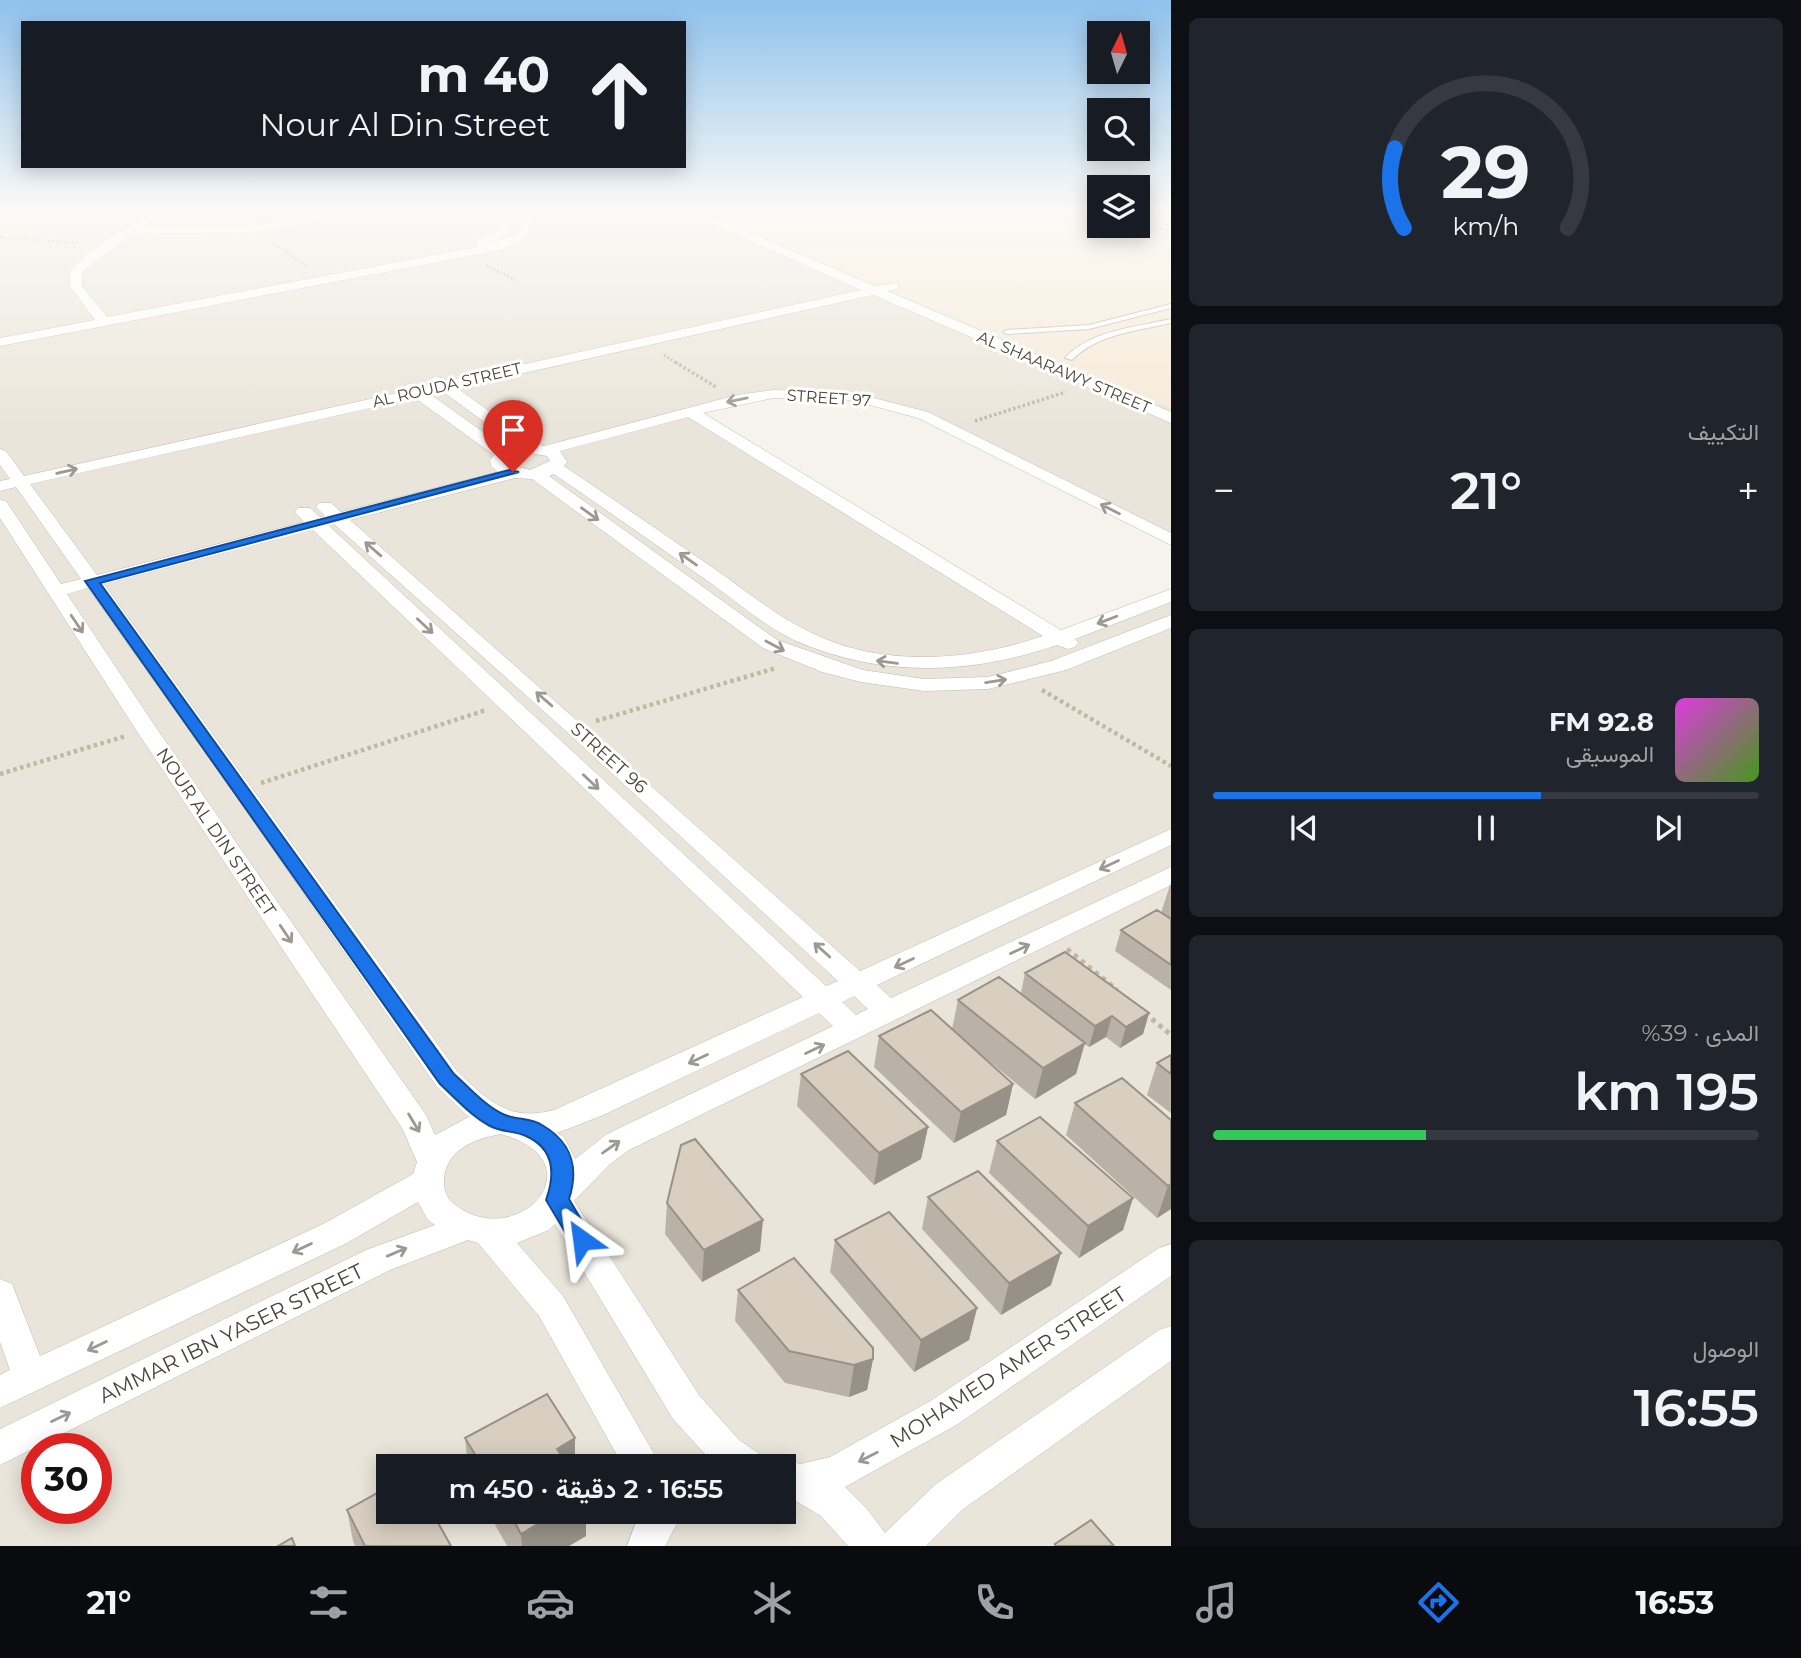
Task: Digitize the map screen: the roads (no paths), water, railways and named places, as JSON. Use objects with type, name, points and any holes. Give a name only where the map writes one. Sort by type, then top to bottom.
[{"type":"street","points":[[75,282],[101,318]]},
{"type":"street","points":[[0,342],[101,318],[284,282]]},
{"type":"street","points":[[0,333],[300,282]]},
{"type":"street","points":[[854,282],[858,284]]},
{"type":"street","name":"AL SHAARAWY STREET","points":[[870,282],[1171,418]]},
{"type":"street","name":"AL ROUDA STREET","points":[[6,473],[411,387],[858,284],[894,286]]},
{"type":"street","name":"AL ROUDA STREET","points":[[438,381],[642,342],[876,285]]},
{"type":"street","name":"AL SHAARAWY STREET","points":[[894,286],[1063,355]]},
{"type":"street","points":[[438,381],[799,635],[840,653],[889,663],[940,666],[988,660],[1059,638],[1171,595]]},
{"type":"street","points":[[411,387],[505,463],[535,474],[769,644],[803,660],[844,673],[900,682],[968,684],[1020,677],[1171,621]]},
{"type":"street","name":"STREET 97","points":[[548,457],[737,400],[812,393],[851,396],[912,411],[1171,540]]},
{"type":"street","name":"STREET 97","points":[[548,457],[775,407],[836,406],[895,418],[1171,555]]},
{"type":"street","points":[[690,412],[1085,654]]},
{"type":"street","points":[[50,584],[321,516],[505,463],[548,457]]},
{"type":"street","points":[[535,474],[548,457]]},
{"type":"street","points":[[6,473],[87,574],[243,789],[447,1079],[472,1104],[510,1124],[534,1130],[557,1151],[564,1172],[559,1197],[685,1407],[729,1454]]},
{"type":"street","name":"NOUR AL DIN STREET","points":[[0,505],[147,730],[415,1123],[429,1170]]},
{"type":"street","name":"STREET 96","points":[[321,516],[507,703],[855,1030]]},
{"type":"street","name":"STREET 96","points":[[321,516],[575,727],[890,1013]]},
{"type":"street","points":[[0,1294],[15,1385],[334,1234],[429,1170],[456,1134],[485,1123],[527,1127],[550,1123],[591,1108],[1171,836]]},
{"type":"street","points":[[477,1230],[518,1228],[534,1221],[618,1142],[855,1030],[1171,875]]},
{"type":"street","points":[[429,1170],[430,1195],[438,1209],[477,1230],[551,1306],[636,1454]]},
{"type":"street","name":"AMMAR IBN YASER STREET","points":[[0,1448],[378,1260],[477,1230]]},
{"type":"street","name":"MOHAMED AMER STREET","points":[[796,1478],[836,1473],[945,1412],[1171,1258]]},
{"type":"street","points":[[899,1546],[949,1497],[1171,1341]]},
{"type":"street","points":[[796,1480],[830,1497],[855,1521],[871,1546]]},
{"type":"lane","points":[[1007,332],[1080,329],[1171,306]]},
{"type":"lane","points":[[1063,355],[1096,340],[1171,321]]}]
